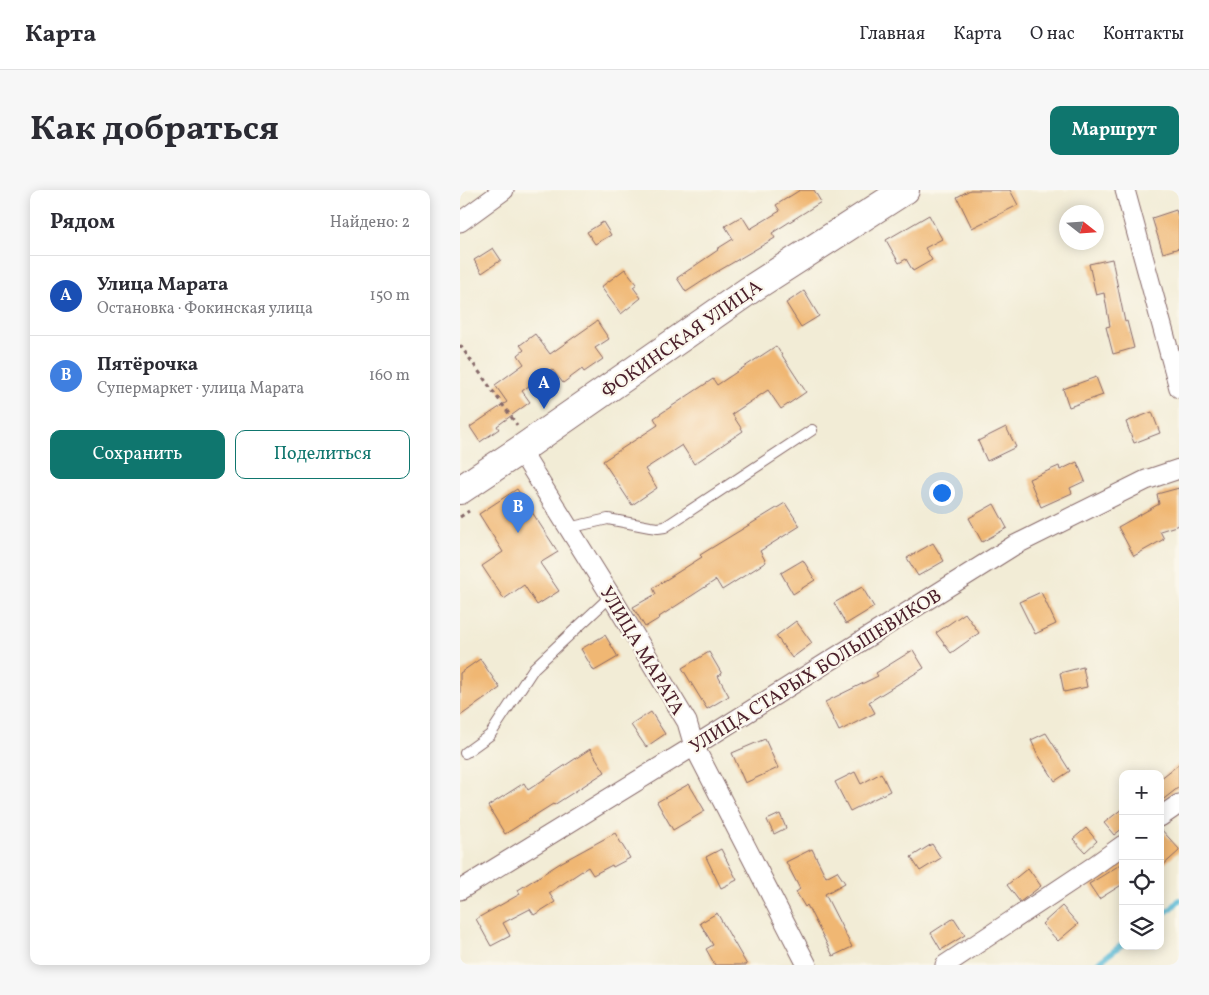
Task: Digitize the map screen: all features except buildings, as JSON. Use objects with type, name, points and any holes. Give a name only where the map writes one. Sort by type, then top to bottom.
[{"type":"main road","name":"ФОКИНСКАЯ УЛИЦА","points":[[460,490],[518,437],[905,190]]},
{"type":"street","points":[[460,222],[504,190]]},
{"type":"street","points":[[1124,190],[1179,388]]},
{"type":"street","name":"УЛИЦА МАРАТА","points":[[518,437],[568,528],[687,722],[694,746],[807,965]]},
{"type":"street","name":"УЛИЦА СТАРЫХ БОЛЬШЕВИКОВ","points":[[460,890],[1013,546],[1146,480],[1179,468]]},
{"type":"street","points":[[1163,815],[1179,804]]},
{"type":"street","points":[[945,965],[1119,848]]},
{"type":"lane","points":[[568,528],[608,519],[650,527],[665,527],[812,430]]},
{"type":"lane","points":[[465,753],[490,735],[534,668],[611,596]]},
{"type":"path","points":[[460,345],[518,437]]},
{"type":"waterway","points":[[1164,913],[1179,900]]},
{"type":"waterway","points":[[1095,965],[1119,947]]},
{"type":"place","name":"Улица Марата","points":[[544,409]]},
{"type":"place","name":"Пятёрочка","points":[[518,533]]}]
